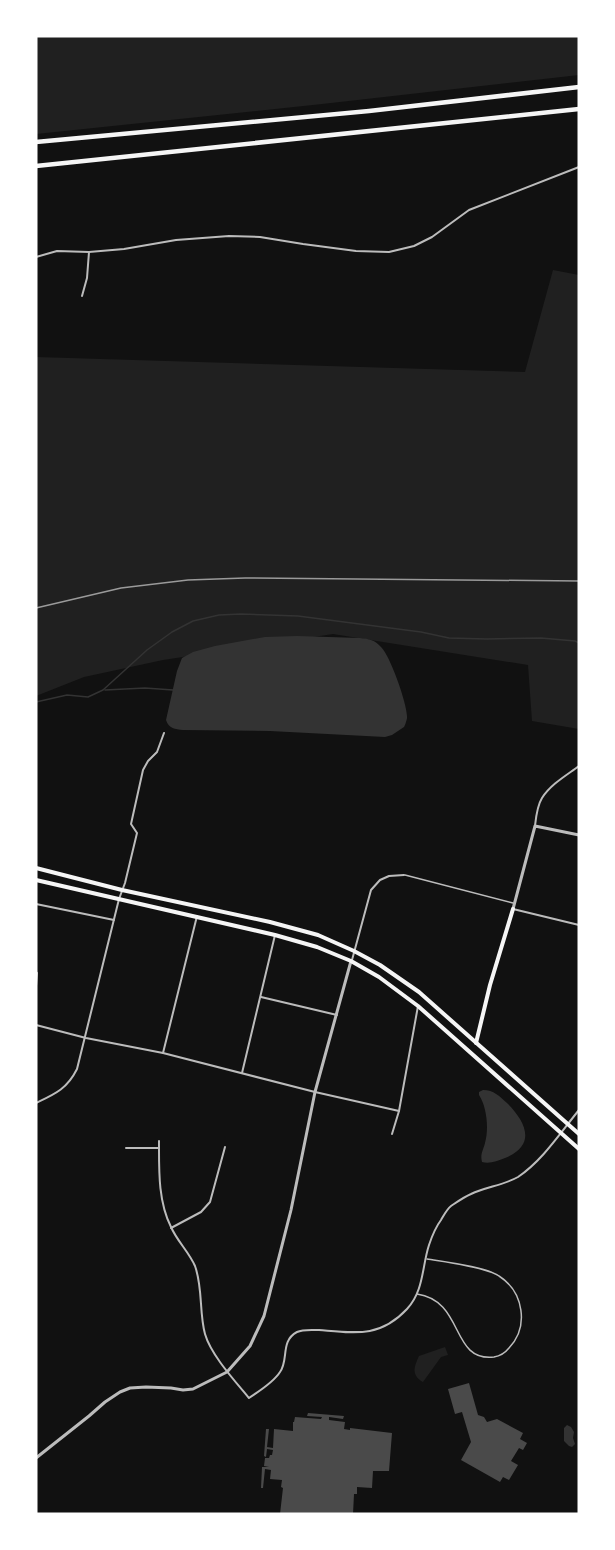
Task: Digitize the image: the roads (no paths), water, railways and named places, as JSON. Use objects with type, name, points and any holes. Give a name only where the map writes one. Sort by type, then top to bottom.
[{"type":"highway","points":[[36,142],[369,111],[579,87]]},
{"type":"highway","points":[[36,166],[579,109]]},
{"type":"main road","points":[[36,868],[122,890],[270,922],[318,935],[354,951],[380,965],[419,992],[579,1134]]},
{"type":"main road","points":[[36,880],[275,935],[318,947],[351,962],[379,977],[417,1006],[579,1149]]},
{"type":"main road","points":[[476,1043],[490,985],[514,906]]},
{"type":"street","points":[[36,257],[57,251],[89,252],[176,240],[229,236],[260,237],[356,251],[389,252],[414,246],[432,237],[469,210],[579,167]]},
{"type":"street","points":[[82,296],[87,278],[89,252]]},
{"type":"street","points":[[36,1103],[63,1089],[71,1081],[77,1069],[137,833],[131,825],[143,770],[156,752],[164,733]]},
{"type":"street","points":[[579,766],[559,780],[542,797],[514,906],[579,925]]},
{"type":"street","points":[[535,826],[579,835]]},
{"type":"street","points":[[36,1458],[120,1392],[130,1388],[146,1387],[193,1389],[227,1372],[250,1347],[264,1316],[291,1210],[315,1092],[371,890],[380,880],[389,876],[404,875]]},
{"type":"street","points":[[36,904],[114,920]]},
{"type":"street","points":[[163,1053],[197,916]]},
{"type":"street","points":[[242,1073],[275,935]]},
{"type":"street","points":[[36,972],[36,986]]},
{"type":"street","points":[[261,997],[337,1015]]},
{"type":"street","points":[[392,1134],[399,1111],[417,1006]]},
{"type":"street","points":[[36,1025],[86,1038],[163,1053],[399,1111]]},
{"type":"street","points":[[159,1141],[163,1207],[171,1228],[194,1263],[201,1288],[205,1335],[227,1372],[249,1398],[273,1381],[281,1371],[285,1346],[289,1338],[297,1332],[308,1330],[356,1333],[373,1331],[390,1324],[410,1306],[417,1294],[428,1247],[435,1229],[449,1207],[470,1194],[517,1177],[550,1147],[579,1110]]},
{"type":"street","points":[[171,1228],[201,1212],[210,1202],[225,1147]]},
{"type":"street","points":[[126,1148],[159,1148]]},
{"type":"lane","points":[[404,875],[514,906]]},
{"type":"lane","points":[[417,1294],[434,1300],[447,1311],[468,1350],[474,1355],[493,1357],[504,1354],[518,1337],[522,1314],[519,1300],[499,1276],[486,1270],[426,1259]]},
{"type":"waterway","points":[[36,702],[67,695],[88,697],[103,690],[147,650],[172,632],[193,621],[219,615],[298,616],[421,632],[449,638],[541,638],[579,643]]},
{"type":"waterway","points":[[105,690],[145,688],[173,690]]},
{"type":"railway","points":[[36,608],[121,588],[188,580],[245,578],[579,581]]}]
